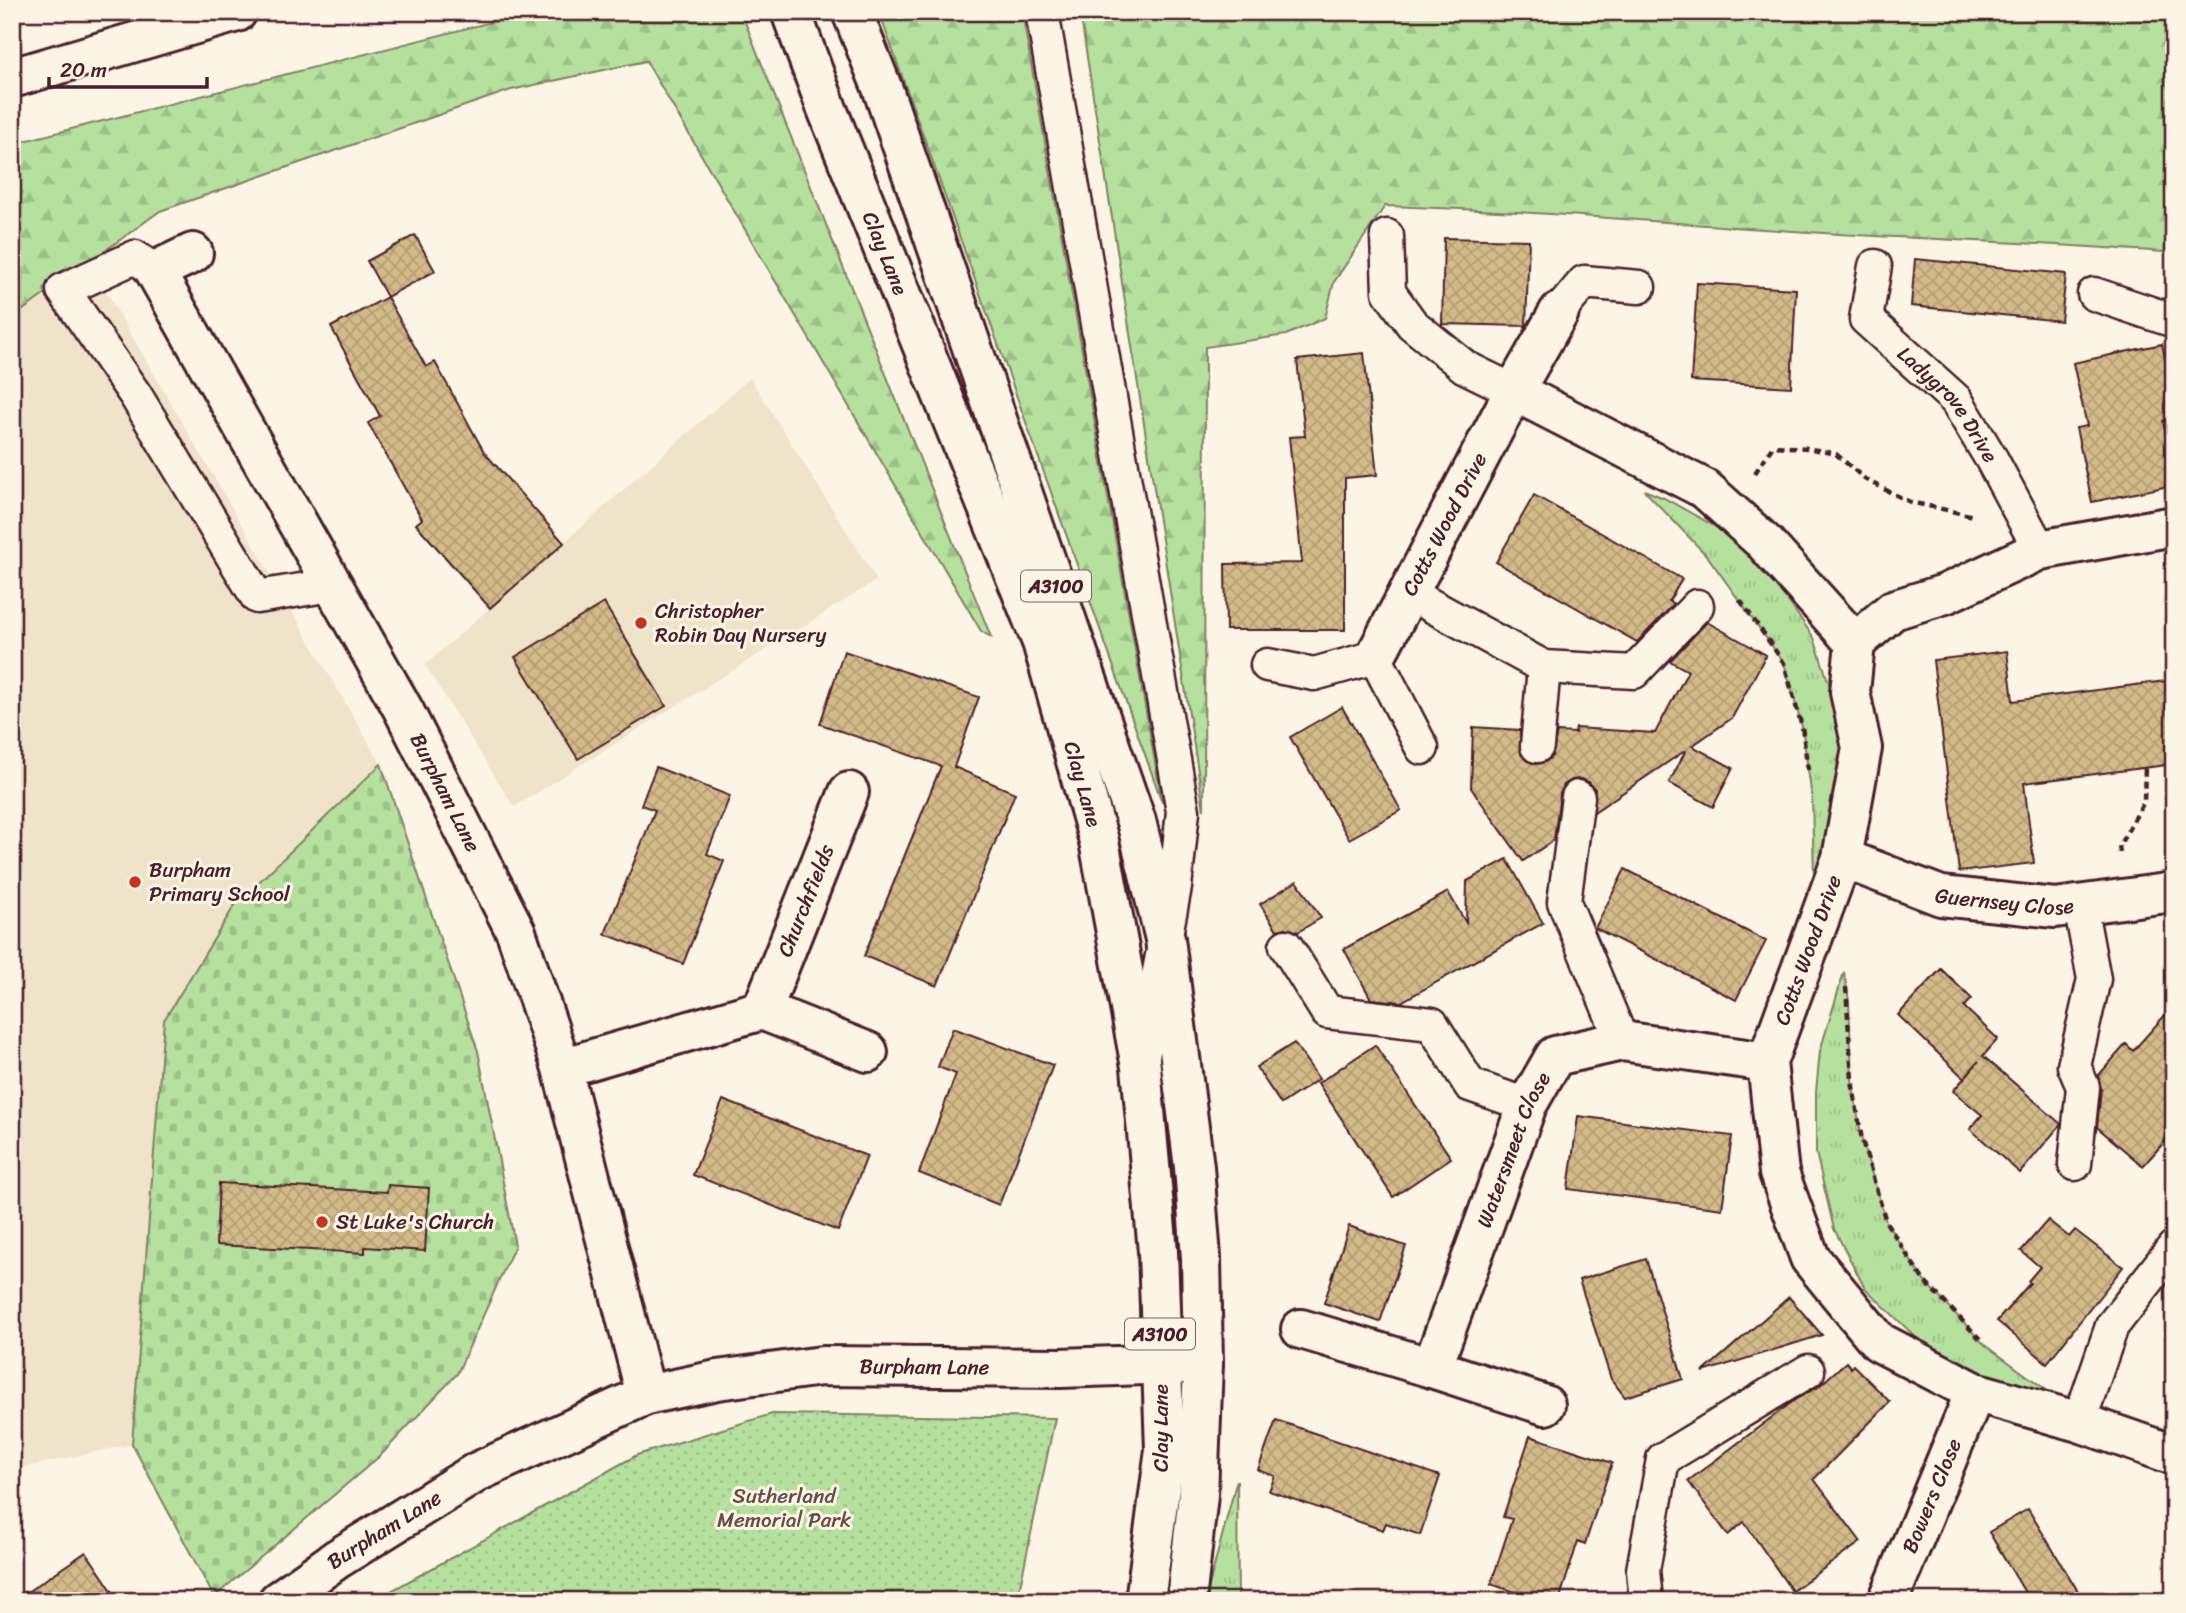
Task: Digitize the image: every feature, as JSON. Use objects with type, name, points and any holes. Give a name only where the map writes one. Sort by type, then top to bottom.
[{"type":"main road","points":[[12,78],[237,12]]},
{"type":"main road","name":"Clay Lane","points":[[791,12],[827,109],[1042,642],[1099,841],[1141,1067],[1158,1252],[1165,1450],[1144,1601]]},
{"type":"main road","name":"Clay Lane","points":[[852,12],[883,90],[1136,821],[1165,939],[1194,1167],[1201,1258],[1203,1363],[1198,1495],[1186,1601]]},
{"type":"main road","points":[[155,271],[192,253]]},
{"type":"main road","name":"Burpham Lane","points":[[155,271],[404,711],[516,932],[562,1068],[646,1395]]},
{"type":"main road","name":"Cotts Wood Drive","points":[[1375,657],[1514,391],[1559,312]]},
{"type":"main road","points":[[1514,391],[1705,489],[1765,543],[1855,643],[1894,610],[1945,594],[2040,550],[2174,526]]},
{"type":"main road","name":"Cotts Wood Drive","points":[[1855,643],[1850,692],[1862,748],[1842,858],[1767,1062],[1779,1173],[1810,1258],[1879,1342],[1975,1392],[2079,1422],[2174,1455]]},
{"type":"main road","name":"Churchfields","points":[[762,1010],[849,792]]},
{"type":"main road","name":"Guernsey Close","points":[[1842,858],[1941,896],[2055,908],[2174,892]]},
{"type":"main road","points":[[562,1068],[762,1010],[868,1052]]},
{"type":"main road","name":"Watersmeet Close","points":[[1432,1368],[1527,1105],[1555,1056],[1622,1041],[1767,1062]]},
{"type":"main road","points":[[1301,1329],[1545,1405]]},
{"type":"main road","name":"Burpham Lane","points":[[278,1601],[337,1559],[477,1472],[646,1395],[717,1380],[822,1366],[1060,1368],[1203,1363]]},
{"type":"main road","name":"Bowers Close","points":[[1888,1601],[1975,1392]]},
{"type":"lane","points":[[1042,12],[1183,811],[1175,887],[1141,1067]]},
{"type":"lane","points":[[1387,236],[1389,292],[1412,324],[1465,367],[1514,391]]},
{"type":"lane","points":[[155,271],[135,257],[64,290],[136,396],[257,597],[332,585]]},
{"type":"lane","name":"Ladygrove Drive","points":[[1875,266],[1866,318],[1956,400],[2040,550]]},
{"type":"lane","points":[[1559,312],[1584,282],[1639,287]]},
{"type":"lane","points":[[2094,293],[2174,321]]},
{"type":"lane","points":[[1408,593],[1545,667],[1634,672],[1697,606]]},
{"type":"lane","points":[[1267,665],[1314,674],[1375,657],[1422,748]]},
{"type":"lane","points":[[1536,746],[1545,667]]},
{"type":"lane","points":[[1578,797],[1564,902],[1622,1041]]},
{"type":"lane","points":[[2075,1164],[2083,1087],[2074,1066],[2094,979],[2080,905]]},
{"type":"lane","points":[[1286,946],[1327,1012],[1432,1024],[1471,1085],[1527,1105]]},
{"type":"lane","points":[[2079,1422],[2112,1326],[2174,1247]]},
{"type":"lane","points":[[1646,1601],[1643,1570],[1663,1459],[1808,1371]]},
{"type":"path","points":[[1730,511],[1773,446],[1807,448],[1836,454],[1866,480],[1909,502],[1983,518],[2040,550]]},
{"type":"path","points":[[1740,599],[1784,663],[1802,727],[1808,775]]},
{"type":"path","points":[[2130,898],[2119,846],[2144,802],[2145,766]]},
{"type":"path","points":[[1809,948],[1844,972],[1849,1001],[1852,1080],[1862,1140],[1886,1222],[1924,1281],[1984,1344]]},
{"type":"shaded area","name":"Burpham Primary School","points":[[90,264],[381,764],[280,860],[164,1019],[132,1444],[12,1470],[12,318]]},
{"type":"shaded area","name":"Christopher Robin Day Nursery","points":[[750,378],[877,580],[514,807],[425,665]]},
{"type":"green space","points":[[531,12],[741,12],[991,637],[981,631],[646,61],[511,90],[160,211],[12,318],[12,144]]},
{"type":"green space","points":[[879,12],[1022,12],[1162,802]]},
{"type":"green space","points":[[1080,12],[2174,12],[2174,253],[1538,213],[1385,206],[1334,282],[1325,318],[1286,335],[1205,347],[1204,810]]},
{"type":"green space","points":[[1644,490],[1664,498],[1734,537],[1781,591],[1814,638],[1838,711],[1845,763],[1809,948],[1814,878],[1812,798],[1802,727],[1784,663],[1708,557]]},
{"type":"green space","points":[[381,764],[478,1051],[515,1245],[457,1374],[381,1455],[214,1597],[132,1444],[164,1020],[235,905]]},
{"type":"green space","points":[[1844,972],[1849,1001],[1852,1080],[1862,1140],[1886,1222],[1924,1281],[1984,1344],[2056,1397],[2074,1415],[1934,1355],[1865,1288],[1834,1229],[1816,1153],[1816,1092],[1820,1051]]},
{"type":"green space","name":"Sutherland Memorial Park","points":[[772,1414],[1055,1418],[1017,1601],[373,1601],[637,1455]]},
{"type":"green space","points":[[1237,1480],[1238,1601],[1205,1601],[1236,1483]]},
{"type":"building","points":[[415,235],[435,271],[387,297],[367,261]]},
{"type":"building","points":[[1444,238],[1529,240],[1526,326],[1442,324]]},
{"type":"building","points":[[1915,259],[2066,274],[2061,321],[1911,306]]},
{"type":"building","points":[[1697,283],[1796,289],[1791,387],[1691,381]]},
{"type":"building","points":[[387,297],[426,367],[435,362],[484,452],[564,543],[490,608],[416,524],[422,519],[368,423],[380,416],[331,327]]},
{"type":"building","points":[[2162,344],[2174,399],[2174,418],[2163,421],[2174,469],[2174,485],[2092,502],[2076,428],[2087,426],[2073,363]]},
{"type":"building","points":[[1364,353],[1377,475],[1345,478],[1345,630],[1226,630],[1225,564],[1302,563],[1289,437],[1305,436],[1297,360]]},
{"type":"building","points":[[1534,495],[1682,579],[1669,601],[1674,604],[1637,642],[1496,562]]},
{"type":"building","points":[[604,603],[666,706],[578,759],[515,657]]},
{"type":"building","points":[[1707,622],[1766,655],[1732,718],[1692,746],[1733,768],[1713,807],[1669,783],[1686,750],[1594,812],[1595,789],[1589,782],[1572,780],[1564,785],[1560,794],[1554,840],[1523,861],[1471,788],[1473,727],[1520,730],[1521,754],[1527,761],[1536,764],[1545,762],[1552,756],[1557,732],[1575,733],[1576,728],[1655,733],[1688,671],[1670,661]]},
{"type":"building","points":[[844,651],[979,697],[954,767],[1015,793],[937,986],[864,956],[941,766],[820,724]]},
{"type":"building","points":[[2007,651],[2013,701],[2174,680],[2174,764],[2024,783],[2034,863],[1959,872],[1933,660]]},
{"type":"building","points":[[1342,707],[1401,810],[1349,839],[1290,737]]},
{"type":"building","points":[[656,767],[730,796],[707,854],[724,861],[683,964],[605,934],[655,810],[641,805]]},
{"type":"building","points":[[1507,859],[1543,923],[1401,1002],[1371,999],[1344,949],[1448,892],[1466,923],[1467,881]]},
{"type":"building","points":[[1625,869],[1766,941],[1736,1000],[1595,928]]},
{"type":"building","points":[[1297,881],[1321,918],[1298,932],[1286,928],[1277,930],[1260,904]]},
{"type":"building","points":[[1941,969],[1972,999],[1964,1007],[1998,1039],[1983,1056],[2061,1124],[2020,1173],[1970,1129],[1982,1115],[1953,1091],[1979,1061],[1964,1078],[1898,1015]]},
{"type":"building","points":[[2174,1005],[2174,1131],[2143,1166],[2097,1127],[2101,1089],[2098,1076],[2126,1044],[2133,1051]]},
{"type":"building","points":[[953,1028],[1053,1065],[999,1205],[919,1173],[956,1074],[938,1067]]},
{"type":"building","points":[[1294,1043],[1319,1079],[1281,1104],[1256,1067]]},
{"type":"building","points":[[1375,1045],[1451,1158],[1393,1197],[1318,1083]]},
{"type":"building","points":[[723,1100],[867,1156],[838,1231],[693,1175]]},
{"type":"building","points":[[1578,1116],[1732,1136],[1722,1209],[1568,1189]]},
{"type":"building","name":"St Luke's Church","points":[[219,1183],[387,1192],[388,1185],[429,1188],[425,1251],[365,1247],[365,1253],[216,1245]]},
{"type":"building","points":[[2048,1220],[2069,1237],[2075,1230],[2123,1267],[2047,1363],[1997,1321],[2030,1283],[2028,1281],[2040,1267],[2021,1251]]},
{"type":"building","points":[[1349,1226],[1406,1246],[1380,1322],[1324,1303]]},
{"type":"building","points":[[1646,1259],[1683,1379],[1625,1397],[1611,1379],[1579,1280]]},
{"type":"building","points":[[1789,1297],[1822,1335],[1703,1372]]},
{"type":"building","points":[[1846,1362],[1851,1368],[1853,1365],[1890,1402],[1814,1479],[1861,1542],[1792,1591],[1744,1522],[1728,1535],[1688,1481],[1796,1399],[1818,1387]]},
{"type":"building","points":[[1276,1420],[1440,1476],[1420,1535],[1386,1523],[1383,1530],[1269,1491],[1275,1476],[1258,1470]]},
{"type":"building","points":[[1530,1436],[1612,1463],[1585,1544],[1578,1541],[1559,1601],[1542,1601],[1491,1584],[1512,1519],[1503,1517]]},
{"type":"building","points":[[2028,1509],[2084,1601],[2030,1601],[1989,1532]]},
{"type":"building","points":[[86,1552],[119,1601],[14,1601]]},
{"type":"place","name":"Christopher Robin Day Nursery","points":[[641,623]]},
{"type":"place","name":"Burpham Primary School","points":[[135,882]]},
{"type":"place","name":"St Luke's Church","points":[[322,1222]]}]
